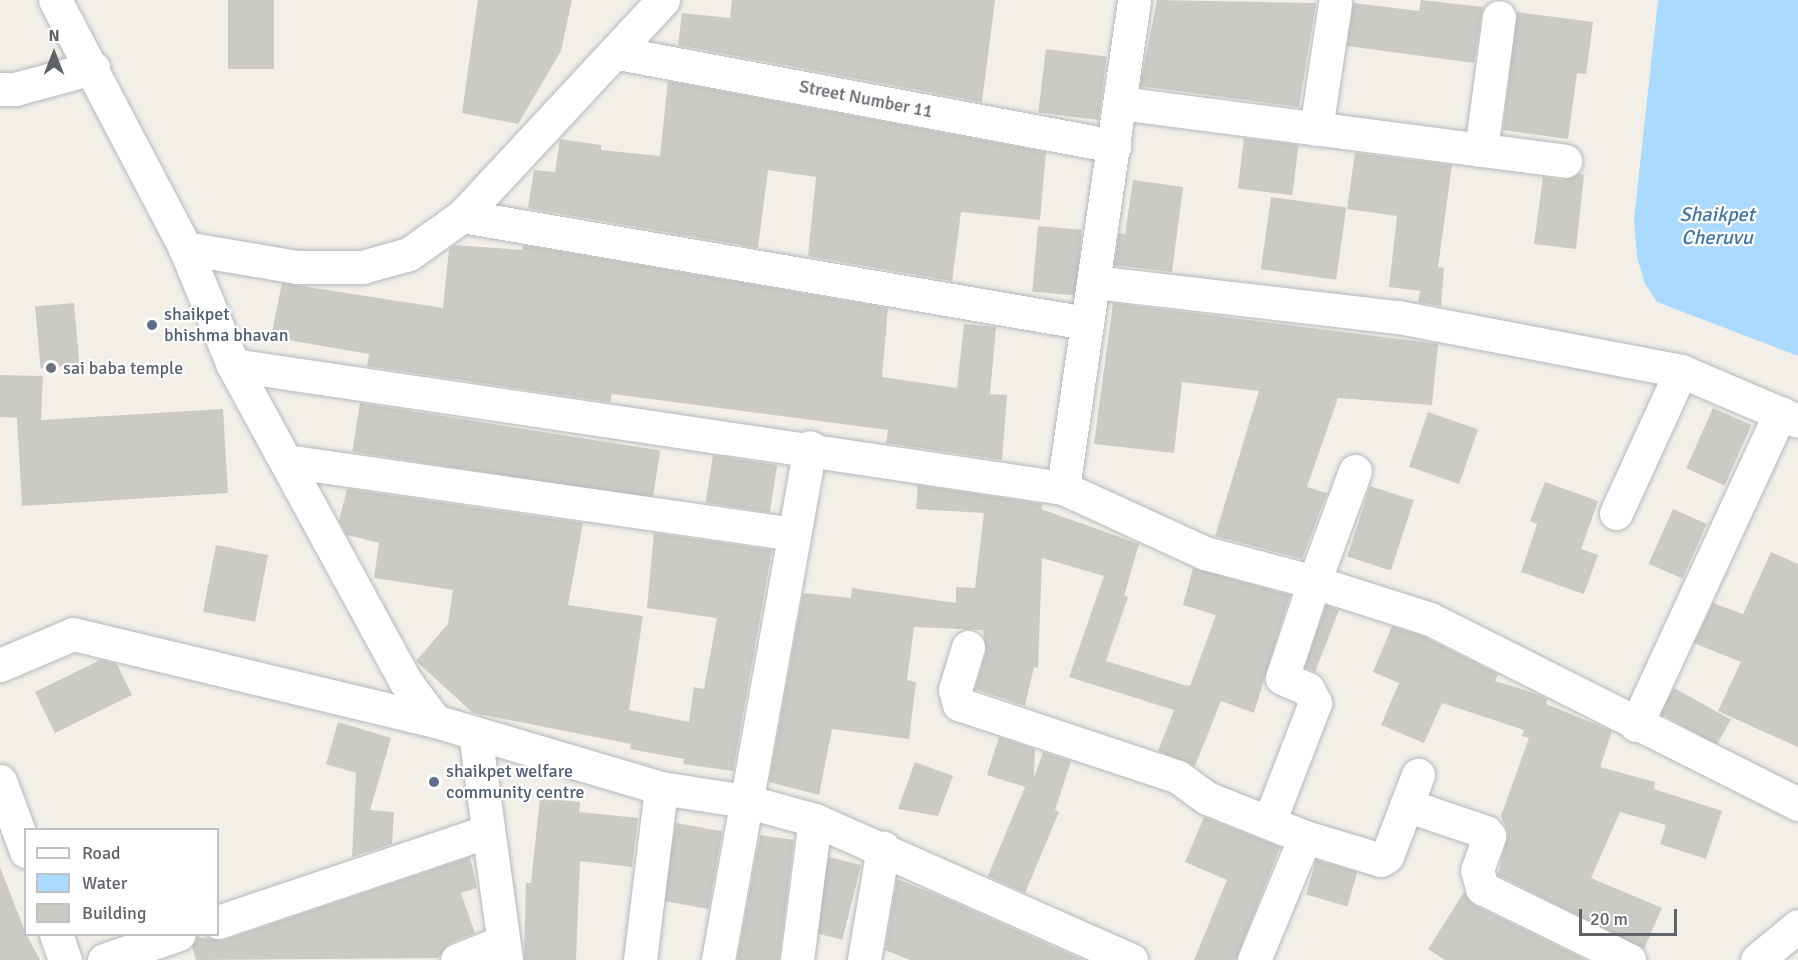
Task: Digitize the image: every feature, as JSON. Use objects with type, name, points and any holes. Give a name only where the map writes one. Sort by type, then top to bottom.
[{"type":"street","points":[[55,0],[93,68],[185,248],[233,365],[405,681],[435,721]]},
{"type":"street","points":[[185,248],[297,267],[362,267],[409,254],[462,216],[618,52],[663,0]]},
{"type":"street","points":[[1063,488],[1134,0]]},
{"type":"street","points":[[1317,129],[1335,3]]},
{"type":"street","points":[[1481,150],[1499,17]]},
{"type":"street","name":"Street Number 11","points":[[618,52],[1114,146]]},
{"type":"street","points":[[0,88],[15,89],[93,68]]},
{"type":"street","points":[[1120,103],[1565,161]]},
{"type":"street","points":[[462,216],[1086,323]]},
{"type":"street","points":[[1094,282],[1398,317],[1681,370],[1789,417],[1636,725]]},
{"type":"street","points":[[233,365],[810,447],[1063,488],[1205,553],[1314,582],[1430,619],[1636,725],[1798,804]]},
{"type":"street","points":[[1616,513],[1681,370]]},
{"type":"street","points":[[718,960],[810,447]]},
{"type":"street","points":[[286,461],[794,534]]},
{"type":"street","points":[[1269,822],[1316,703],[1308,689],[1282,678],[1355,471]]},
{"type":"street","points":[[0,664],[73,634],[435,721],[661,788],[745,801],[815,820],[883,848],[1131,960]]},
{"type":"street","points":[[968,647],[955,690],[959,704],[1178,777],[1207,798],[1305,837],[1385,859],[1418,775]]},
{"type":"street","points":[[457,960],[504,951],[476,733]]},
{"type":"street","points":[[0,782],[24,846]]},
{"type":"street","points":[[640,960],[661,788]]},
{"type":"street","points":[[1406,805],[1486,832],[1489,836],[1477,870],[1478,884],[1622,958]]},
{"type":"street","points":[[797,960],[815,820]]},
{"type":"street","points":[[219,922],[488,831]]},
{"type":"street","points":[[1254,960],[1305,837]]},
{"type":"street","points":[[864,960],[883,848]]},
{"type":"street","points":[[1757,960],[1798,926]]},
{"type":"street","points":[[57,936],[65,960]]},
{"type":"street","points":[[104,960],[173,936]]},
{"type":"water","name":"Shaikpet Cheruvu","points":[[1658,0],[1798,0],[1798,356],[1657,302],[1645,284],[1637,257],[1634,219]]},
{"type":"building","points":[[228,0],[274,0],[274,69],[228,69]]},
{"type":"building","points":[[478,0],[572,0],[561,51],[518,124],[462,113]]},
{"type":"building","points":[[732,0],[995,0],[982,102],[678,45],[682,13],[730,18]]},
{"type":"building","points":[[1157,0],[1316,3],[1299,107],[1140,86]]},
{"type":"building","points":[[1421,0],[1483,7],[1474,63],[1347,46],[1353,3],[1419,11]]},
{"type":"building","points":[[1517,12],[1593,22],[1586,74],[1577,73],[1568,139],[1503,130]]},
{"type":"building","points":[[1046,49],[1107,56],[1099,120],[1038,113]]},
{"type":"building","points":[[668,81],[1046,152],[1040,220],[961,212],[952,281],[808,256],[816,177],[768,170],[758,248],[528,208],[534,170],[555,172],[560,139],[601,145],[601,150],[660,156]]},
{"type":"building","points":[[1244,138],[1299,145],[1292,195],[1238,189]]},
{"type":"building","points":[[1355,153],[1452,165],[1438,267],[1444,268],[1441,306],[1418,302],[1420,291],[1389,287],[1397,216],[1347,209]]},
{"type":"building","points":[[1578,174],[1584,175],[1576,249],[1534,244],[1543,177],[1563,180]]},
{"type":"building","points":[[1133,180],[1183,187],[1172,272],[1114,265],[1119,233],[1125,234]]},
{"type":"building","points":[[1271,197],[1346,208],[1336,280],[1261,269]]},
{"type":"building","points":[[1038,226],[1082,230],[1076,296],[1032,292]]},
{"type":"building","points":[[454,245],[522,250],[523,245],[888,308],[882,377],[957,388],[964,324],[996,327],[990,394],[1007,395],[1002,460],[886,443],[888,430],[612,394],[610,402],[367,366],[369,354],[271,337],[282,283],[443,308],[449,249]]},
{"type":"building","points":[[74,303],[79,365],[41,368],[35,306]]},
{"type":"building","points":[[1113,303],[1438,344],[1432,405],[1338,398],[1307,487],[1327,493],[1302,559],[1215,536],[1259,391],[1182,382],[1174,453],[1094,444]]},
{"type":"building","points":[[0,375],[43,376],[41,420],[223,409],[228,493],[22,506],[17,418],[0,417]]},
{"type":"building","points":[[360,403],[660,451],[653,499],[352,451]]},
{"type":"building","points":[[1713,408],[1751,425],[1725,485],[1686,468]]},
{"type":"building","points":[[1428,412],[1478,429],[1459,484],[1409,467]]},
{"type":"building","points":[[713,455],[777,465],[770,513],[705,502]]},
{"type":"building","points":[[1545,482],[1598,501],[1581,549],[1598,555],[1584,594],[1521,572],[1537,524],[1530,521]]},
{"type":"building","points":[[918,485],[1042,504],[1041,509],[1139,544],[1124,596],[1128,597],[1106,661],[1184,685],[1190,686],[1216,615],[1183,605],[1193,568],[1290,595],[1254,713],[1221,701],[1195,766],[1158,751],[1174,710],[1069,677],[1104,576],[1042,558],[1038,668],[1034,667],[1025,706],[975,689],[986,652],[983,630],[914,627],[907,680],[916,682],[909,739],[832,729],[819,795],[769,782],[803,593],[851,598],[852,588],[956,603],[956,587],[975,588],[984,513],[916,509]]},
{"type":"building","points":[[1370,486],[1414,500],[1391,571],[1347,556]]},
{"type":"building","points":[[347,489],[583,523],[568,605],[643,616],[629,710],[689,722],[694,687],[704,689],[717,618],[647,608],[654,533],[772,550],[733,771],[683,764],[684,759],[630,749],[631,744],[473,713],[416,661],[448,624],[453,590],[374,578],[379,543],[347,535],[339,521]]},
{"type":"building","points":[[1673,509],[1707,524],[1682,579],[1649,564]]},
{"type":"building","points":[[216,545],[268,555],[255,622],[203,612]]},
{"type":"building","points":[[1771,552],[1798,564],[1798,747],[1718,711],[1741,662],[1694,643],[1713,603],[1743,614]]},
{"type":"building","points":[[1326,605],[1339,610],[1315,672],[1305,667]]},
{"type":"building","points":[[1392,626],[1423,636],[1498,674],[1495,681],[1537,694],[1547,699],[1546,704],[1612,731],[1600,767],[1655,782],[1654,789],[1722,811],[1706,859],[1660,844],[1666,825],[1620,812],[1591,878],[1662,908],[1644,949],[1498,875],[1508,834],[1501,816],[1529,738],[1522,736],[1524,730],[1442,703],[1424,743],[1381,725],[1399,683],[1373,672]]},
{"type":"building","points":[[100,660],[117,664],[132,695],[55,733],[35,692]]},
{"type":"building","points":[[1674,688],[1731,720],[1717,745],[1660,713]]},
{"type":"building","points":[[338,722],[391,738],[370,810],[394,812],[392,844],[352,857],[356,773],[326,764]]},
{"type":"building","points":[[999,737],[1035,749],[1034,778],[1043,752],[1071,761],[1055,810],[1059,812],[1025,893],[988,876],[1025,787],[987,775]]},
{"type":"building","points":[[915,762],[953,776],[938,816],[898,809]]},
{"type":"building","points":[[540,798],[580,802],[579,812],[638,818],[632,867],[580,861],[576,960],[524,960],[526,883],[531,883]]},
{"type":"building","points":[[1204,817],[1280,847],[1236,960],[1194,960],[1227,880],[1185,862]]},
{"type":"building","points":[[676,823],[722,831],[709,909],[662,901]]},
{"type":"building","points":[[760,835],[794,840],[779,960],[737,960]]},
{"type":"building","points":[[470,857],[477,888],[461,893],[475,933],[450,943],[438,958],[196,960],[192,947],[197,937],[224,940]]},
{"type":"building","points":[[829,857],[861,865],[842,940],[810,932]]},
{"type":"building","points":[[1316,860],[1357,872],[1347,906],[1306,895]]},
{"type":"building","points":[[0,867],[24,929],[24,936],[27,936],[40,960],[0,960]]},
{"type":"building","points":[[897,879],[1083,960],[910,960],[885,950]]},
{"type":"building","points":[[1464,892],[1474,905],[1586,960],[1445,960],[1428,949]]},
{"type":"place","name":"shaikpet bhishma bhavan","points":[[152,325]]},
{"type":"place","name":"sai baba temple","points":[[51,368]]},
{"type":"place","name":"shaikpet welfare community centre","points":[[434,782]]}]
